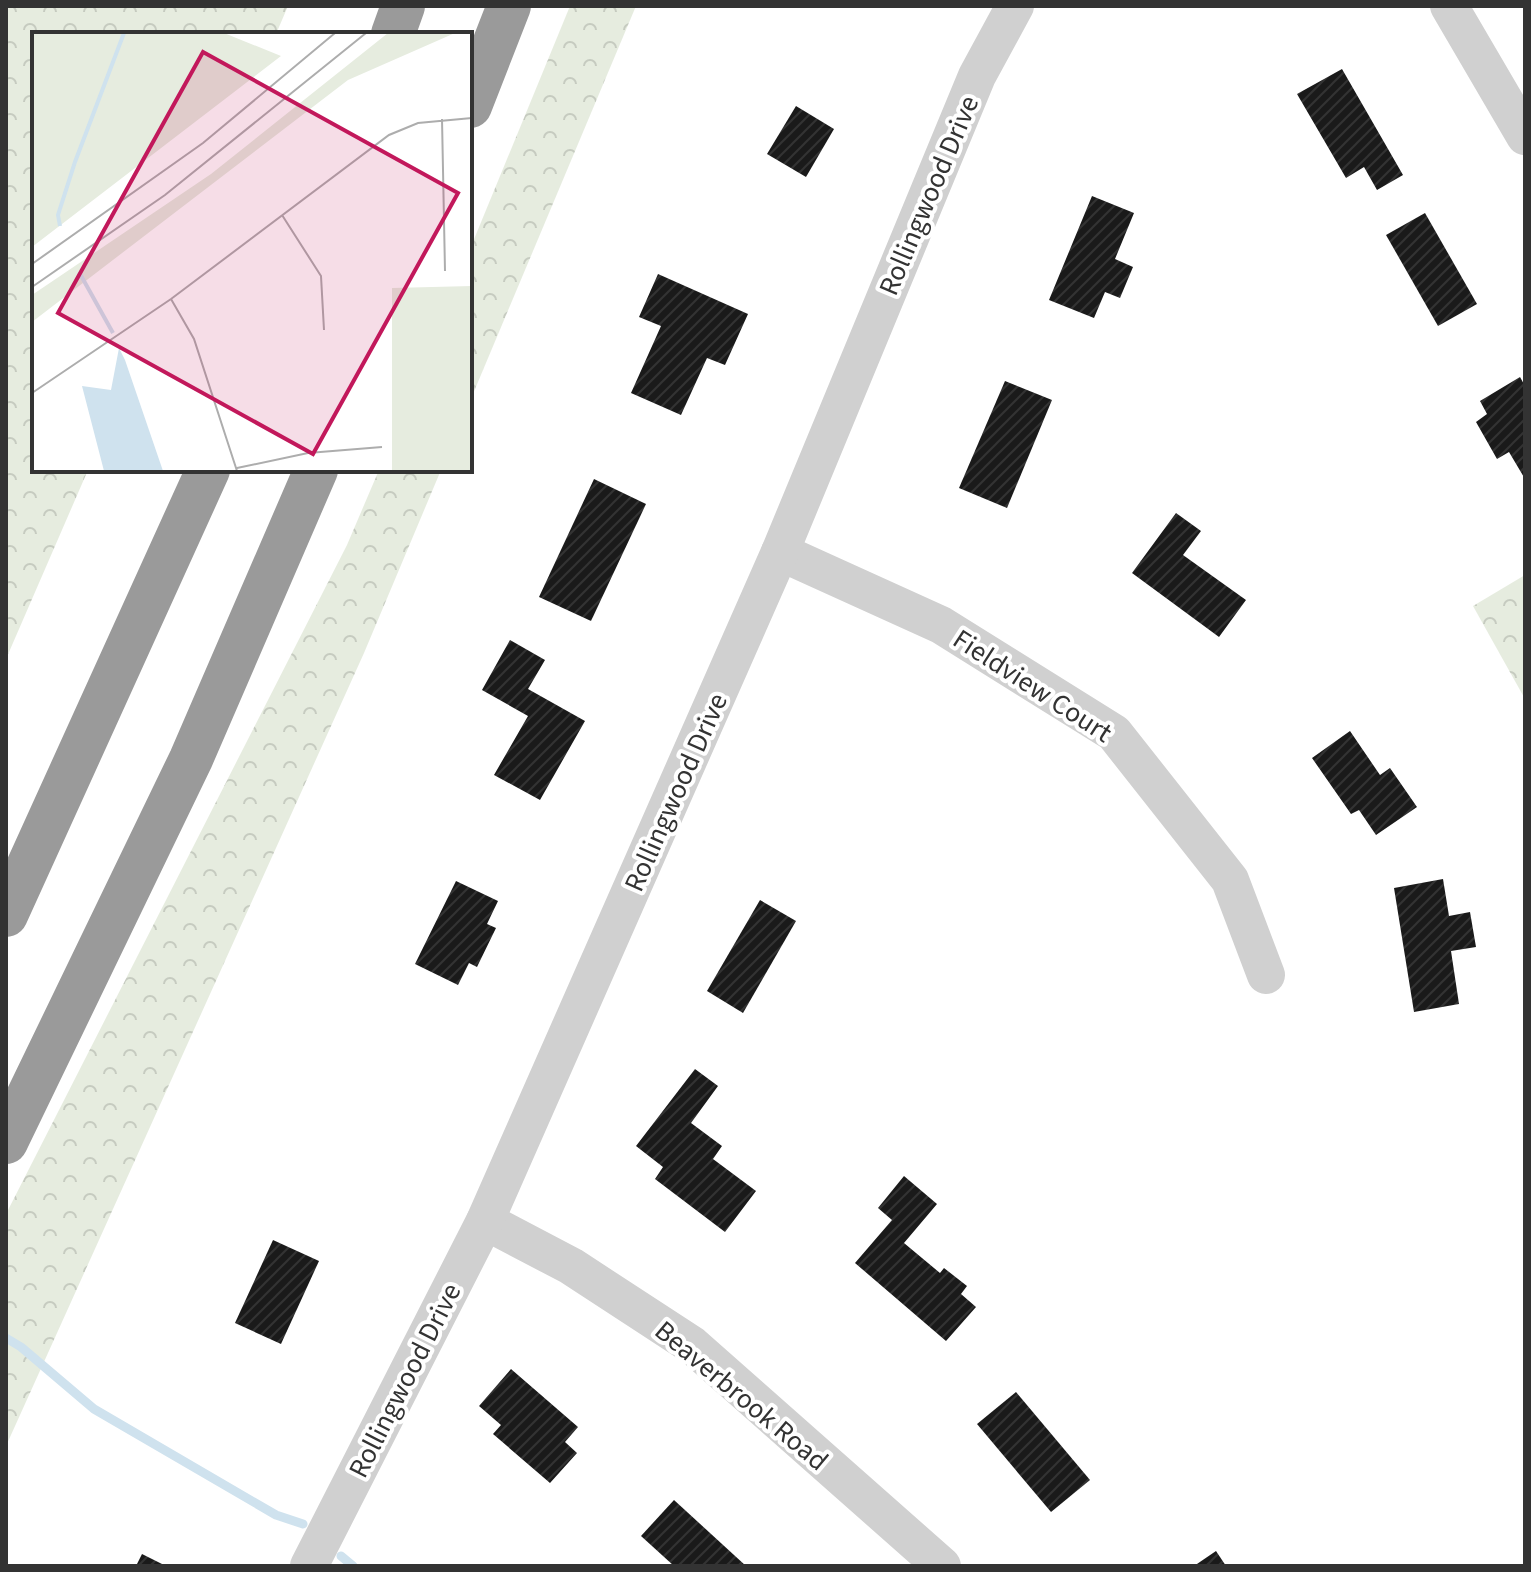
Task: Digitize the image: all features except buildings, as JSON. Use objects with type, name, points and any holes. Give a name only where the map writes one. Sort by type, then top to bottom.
[{"type":"highway","points":[[394,32],[403,6]]},
{"type":"highway","points":[[472,101],[509,6]]},
{"type":"highway","points":[[6,915],[207,472]]},
{"type":"highway","points":[[6,1142],[191,759],[315,472]]},
{"type":"street","name":"Rollingwood Drive","points":[[309,1566],[485,1221],[780,552],[977,76],[1015,6]]},
{"type":"street","points":[[1449,6],[1525,136]]},
{"type":"street","name":"Fieldview Court","points":[[780,552],[941,625],[1114,733],[1230,880],[1266,975]]},
{"type":"street","name":"Beaverbrook Road","points":[[485,1221],[571,1266],[692,1345],[942,1566]]},
{"type":"green space","points":[[6,6],[288,6],[277,32],[32,32],[32,472],[87,472],[6,659]]},
{"type":"green space","points":[[570,6],[636,6],[472,396],[472,244]]},
{"type":"green space","points":[[378,472],[440,472],[364,653],[6,1446],[6,1214],[347,545]]},
{"type":"green space","points":[[1525,575],[1525,699],[1473,606]]},
{"type":"waterway","points":[[6,1338],[21,1347],[94,1409],[276,1515],[303,1524]]},
{"type":"waterway","points":[[341,1556],[353,1566]]}]
